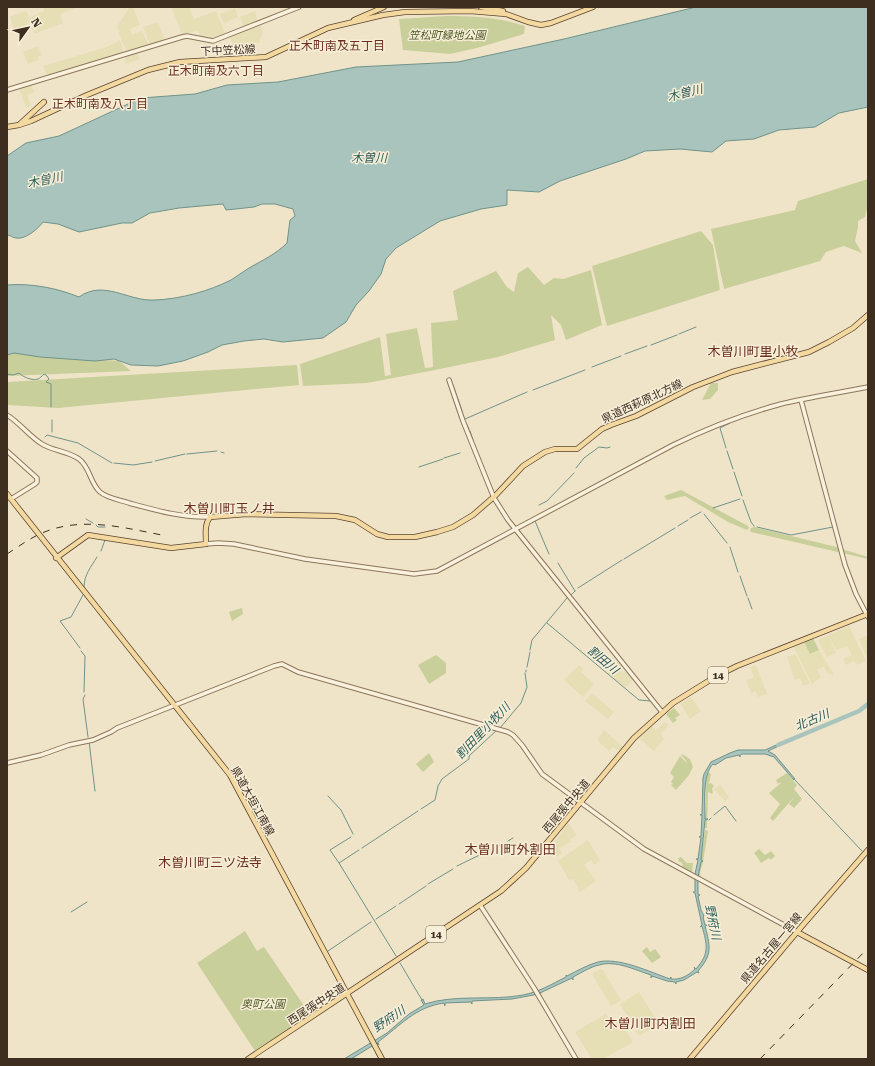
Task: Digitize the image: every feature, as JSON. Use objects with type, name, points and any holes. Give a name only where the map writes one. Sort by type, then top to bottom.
[{"type":"main road","points":[[349,22],[384,7]]},
{"type":"main road","points":[[481,7],[498,9],[513,14],[514,17]]},
{"type":"main road","name":"下中笠松線","points":[[7,127],[19,125],[148,70],[180,62],[266,56],[323,30],[349,22],[405,12],[497,12],[541,26],[593,7]]},
{"type":"main road","points":[[19,125],[44,102]]},
{"type":"main road","name":"県道西萩原北方線","points":[[210,516],[247,514],[342,517],[358,521],[384,537],[415,537],[453,527],[473,515],[494,498],[523,466],[545,452],[555,449],[577,449],[611,424],[636,416],[694,388],[732,372],[809,352],[853,328],[868,315]]},
{"type":"main road","points":[[7,494],[9,500],[56,558],[88,535],[174,548],[206,544],[206,525],[210,516]]},
{"type":"main road","name":"県道大垣江南線","points":[[56,558],[230,775],[276,865],[382,1059]]},
{"type":"main road","name":"西尾張中央道","points":[[248,1059],[501,891],[523,871],[634,738],[662,712],[682,697],[715,677],[737,666],[868,615]]},
{"type":"main road","name":"県道名古屋一宮線","points":[[690,1059],[868,850]]},
{"type":"main road","points":[[797,932],[868,970]]},
{"type":"street","points":[[7,90],[182,37],[187,36],[213,41],[299,7]]},
{"type":"street","points":[[449,380],[463,421],[494,498],[514,529],[662,712]]},
{"type":"street","points":[[206,544],[234,544],[313,560],[414,574],[441,569],[673,444],[695,434],[743,415],[801,400],[868,387]]},
{"type":"street","points":[[801,400],[846,565],[856,594],[868,615]]},
{"type":"street","points":[[7,415],[42,445],[66,453],[80,460],[86,466],[100,491],[104,494],[156,510],[187,515],[210,516]]},
{"type":"street","points":[[7,451],[38,478],[35,484],[9,500]]},
{"type":"street","points":[[7,763],[37,756],[69,745],[93,740],[117,728],[174,705],[282,664],[298,672],[502,729],[517,738],[542,774],[644,849],[797,932]]},
{"type":"street","points":[[480,905],[534,988],[576,1059]]},
{"type":"shaded area","points":[[43,7],[78,7],[60,14],[63,23],[34,34],[30,23],[14,30],[10,17],[26,11],[29,18],[44,11]]},
{"type":"shaded area","points":[[130,7],[133,7],[140,25],[130,29],[132,35],[142,31],[148,44],[147,46],[127,52],[117,26]]},
{"type":"shaded area","points":[[174,7],[189,7],[194,19],[216,11],[225,34],[212,39],[200,36],[198,31],[182,34],[172,9]]},
{"type":"shaded area","points":[[235,8],[238,17],[224,23],[220,14]]},
{"type":"shaded area","points":[[255,11],[258,22],[244,27],[240,17]]},
{"type":"shaded area","points":[[158,22],[165,41],[150,45],[143,27]]},
{"type":"shaded area","points":[[260,25],[263,32],[259,43],[234,46],[232,44],[230,36]]},
{"type":"shaded area","points":[[120,40],[123,53],[48,76],[43,66],[107,47]]},
{"type":"shaded area","points":[[38,46],[41,54],[38,57],[39,60],[28,64],[23,52]]},
{"type":"shaded area","points":[[137,51],[140,59],[126,64],[124,56]]},
{"type":"shaded area","points":[[31,84],[34,92],[27,95],[31,105],[28,108],[26,107],[19,88]]},
{"type":"shaded area","points":[[849,626],[866,661],[857,665],[854,661],[846,665],[843,659],[852,655],[847,646],[836,650],[828,635]]},
{"type":"shaded area","points":[[828,635],[836,653],[827,657],[818,640]]},
{"type":"shaded area","points":[[868,635],[868,654],[866,655],[859,639]]},
{"type":"shaded area","points":[[803,640],[810,654],[819,650],[834,675],[828,674],[824,667],[817,669],[821,677],[812,684],[792,644]]},
{"type":"shaded area","points":[[795,654],[810,683],[803,686],[800,678],[795,680],[787,657]]},
{"type":"shaded area","points":[[618,661],[623,666],[620,669],[623,673],[627,671],[633,679],[626,688],[607,673]]},
{"type":"shaded area","points":[[579,665],[583,668],[581,672],[594,684],[583,697],[564,680]]},
{"type":"shaded area","points":[[756,665],[767,694],[758,697],[756,691],[751,693],[746,680],[754,677],[750,667]]},
{"type":"shaded area","points":[[592,693],[614,712],[608,719],[585,701]]},
{"type":"shaded area","points":[[691,697],[701,711],[690,719],[680,703]]},
{"type":"shaded area","points":[[665,722],[668,725],[661,734],[664,739],[654,751],[639,738],[652,726],[656,730]]},
{"type":"shaded area","points":[[604,730],[623,747],[620,751],[613,747],[609,751],[597,740]]},
{"type":"shaded area","points":[[720,785],[729,797],[725,801],[714,789]]},
{"type":"shaded area","points":[[568,823],[577,835],[570,840],[571,842],[559,848],[562,853],[557,857],[551,847]]},
{"type":"shaded area","points":[[588,840],[600,860],[594,865],[591,860],[584,865],[596,881],[580,892],[573,879],[569,880],[558,861]]},
{"type":"shaded area","points":[[600,969],[603,970],[621,1000],[611,1006],[592,974]]},
{"type":"shaded area","points":[[639,992],[659,1024],[639,1036],[620,1004]]},
{"type":"shaded area","points":[[606,1014],[613,1025],[620,1021],[633,1042],[603,1059],[592,1059],[575,1032]]},
{"type":"green space","name":"笠松町緑地公園","points":[[446,16],[496,19],[515,23],[525,26],[524,34],[477,48],[450,54],[403,50],[399,19]]},
{"type":"green space","points":[[868,179],[868,205],[865,217],[858,221],[855,241],[862,253],[844,246],[826,252],[820,261],[724,289],[711,229],[795,210],[798,201]]},
{"type":"green space","points":[[701,231],[713,245],[720,290],[607,326],[592,266]]},
{"type":"green space","points":[[528,267],[544,285],[554,278],[563,279],[591,270],[602,325],[566,340],[561,325],[551,315],[555,340],[498,357],[367,383],[303,386],[300,364],[380,337],[385,376],[391,375],[386,334],[417,328],[425,368],[433,367],[431,323],[458,320],[453,291],[496,271],[507,287],[514,292],[518,273]]},
{"type":"green space","points":[[14,353],[119,361],[131,371],[7,376],[7,355]]},
{"type":"green space","points":[[297,365],[299,385],[58,408],[7,405],[7,382]]},
{"type":"green space","points":[[711,383],[718,383],[718,390],[710,399],[702,400]]},
{"type":"green space","points":[[681,490],[748,526],[749,528],[747,530],[728,522],[685,496],[667,500],[664,496]]},
{"type":"green space","points":[[755,526],[754,527],[841,548],[868,557],[868,559],[751,532],[750,529]]},
{"type":"green space","points":[[242,608],[243,614],[232,621],[229,612]]},
{"type":"green space","points":[[812,636],[819,650],[810,654],[803,640]]},
{"type":"green space","points":[[436,655],[446,663],[446,673],[429,684],[418,665]]},
{"type":"green space","points":[[674,708],[680,715],[675,718],[677,720],[673,723],[666,714]]},
{"type":"green space","points":[[429,753],[434,762],[423,772],[416,764]]},
{"type":"green space","points":[[682,754],[690,759],[693,767],[689,775],[676,790],[671,785],[673,784],[671,782],[674,777],[670,773],[680,756],[688,764],[681,755]]},
{"type":"green space","points":[[708,772],[711,774],[709,784],[711,783],[714,786],[712,789],[712,794],[708,792],[707,828],[705,828],[706,781]]},
{"type":"green space","points":[[787,773],[797,785],[794,789],[802,799],[794,808],[789,804],[796,795],[773,821],[770,818],[780,804],[769,793],[781,783],[778,784],[776,780]]},
{"type":"green space","points":[[705,830],[708,831],[700,872],[701,878],[698,877]]},
{"type":"green space","points":[[759,849],[765,855],[771,851],[775,856],[771,860],[769,858],[761,863],[754,853]]},
{"type":"green space","points":[[681,857],[687,863],[693,863],[692,874],[681,867],[683,865],[679,862],[678,858]]},
{"type":"green space","name":"奥町公園","points":[[245,931],[257,951],[264,947],[311,1016],[255,1051],[197,963]]},
{"type":"green space","points":[[647,947],[650,952],[655,949],[661,957],[652,963],[642,951]]},
{"type":"water","name":"木曽川","points":[[696,7],[868,7],[868,107],[839,113],[815,127],[779,130],[754,139],[726,141],[712,152],[680,149],[645,151],[626,159],[560,181],[539,192],[507,190],[507,205],[481,209],[440,221],[396,248],[386,259],[381,274],[369,291],[356,305],[346,322],[323,338],[283,342],[264,339],[244,341],[222,345],[183,361],[158,366],[131,365],[114,359],[95,361],[40,357],[14,353],[7,355],[7,285],[44,287],[79,297],[88,292],[98,290],[117,292],[145,300],[185,296],[214,288],[231,280],[269,257],[287,243],[290,220],[295,216],[293,209],[275,204],[262,204],[254,207],[226,210],[223,204],[179,208],[150,213],[132,223],[122,223],[79,232],[58,224],[43,222],[35,231],[27,236],[15,238],[7,235],[7,156],[26,143],[59,136],[141,98],[195,94],[227,85],[278,82],[356,67],[458,62],[564,39]]},
{"type":"water","points":[[783,742],[783,744],[768,751],[775,755],[795,779],[794,780],[774,757],[765,754],[742,754],[740,757],[739,755],[726,758],[715,765],[713,764],[709,769],[705,790],[705,819],[708,819],[705,820],[701,860],[703,861],[701,862],[698,877],[698,894],[700,895],[698,896],[705,925],[708,925],[705,926],[709,950],[706,960],[698,971],[699,973],[697,972],[684,980],[676,982],[676,984],[675,982],[652,976],[651,978],[651,975],[625,966],[612,964],[599,965],[573,977],[573,980],[572,978],[540,993],[541,996],[539,994],[512,999],[472,1001],[472,1004],[471,1002],[445,1003],[445,1006],[444,1003],[434,1005],[408,1018],[378,1042],[379,1045],[377,1043],[351,1059],[344,1059],[387,1033],[409,1014],[424,1005],[421,1000],[423,999],[425,1004],[449,999],[499,998],[523,995],[545,988],[566,977],[566,975],[567,976],[590,965],[606,961],[625,963],[670,979],[671,977],[671,979],[681,978],[690,974],[695,969],[694,967],[696,969],[704,958],[706,949],[702,926],[700,927],[702,925],[695,893],[693,892],[695,892],[695,874],[698,860],[696,859],[698,859],[701,837],[699,837],[701,836],[702,815],[700,815],[702,814],[704,774],[711,762],[730,753],[738,750],[765,750]]},
{"type":"waterway","points":[[679,334],[696,327]]},
{"type":"waterway","points":[[651,345],[677,335]]},
{"type":"waterway","points":[[625,354],[647,346]]},
{"type":"waterway","points":[[592,367],[621,356]]},
{"type":"waterway","points":[[533,390],[585,370]]},
{"type":"waterway","points":[[7,374],[13,375],[19,373],[30,379],[39,379],[44,374],[47,376],[49,379],[46,382],[51,384],[51,407]]},
{"type":"waterway","points":[[454,388],[457,397]]},
{"type":"waterway","points":[[465,419],[527,392]]},
{"type":"waterway","points":[[458,399],[462,411]]},
{"type":"waterway","points":[[52,420],[52,432]]},
{"type":"waterway","points":[[466,423],[469,429]]},
{"type":"waterway","points":[[726,448],[720,428],[730,423]]},
{"type":"waterway","points":[[470,431],[473,440]]},
{"type":"waterway","points":[[45,437],[47,435],[78,443],[112,463]]},
{"type":"waterway","points":[[576,468],[584,458],[599,447],[610,447]]},
{"type":"waterway","points":[[187,454],[217,451]]},
{"type":"waterway","points":[[727,451],[733,469]]},
{"type":"waterway","points":[[444,458],[460,453]]},
{"type":"waterway","points":[[155,461],[185,454]]},
{"type":"waterway","points":[[419,467],[443,459]]},
{"type":"waterway","points":[[114,463],[133,465],[152,462]]},
{"type":"waterway","points":[[734,472],[742,496]]},
{"type":"waterway","points":[[539,505],[547,501],[574,473]]},
{"type":"waterway","points":[[713,508],[740,499]]},
{"type":"waterway","points":[[743,500],[751,522],[754,526]]},
{"type":"waterway","name":"割田里小牧川","points":[[690,518],[701,512]]},
{"type":"waterway","points":[[704,514],[727,543]]},
{"type":"waterway","points":[[86,519],[93,523]]},
{"type":"waterway","name":"割田里小牧川","points":[[678,526],[688,520]]},
{"type":"waterway","points":[[535,521],[549,554]]},
{"type":"waterway","points":[[96,525],[98,527],[105,527]]},
{"type":"waterway","points":[[757,527],[791,535],[833,527]]},
{"type":"waterway","name":"割田里小牧川","points":[[624,559],[675,528]]},
{"type":"waterway","points":[[101,551],[105,540]]},
{"type":"waterway","points":[[730,547],[738,572]]},
{"type":"waterway","points":[[84,587],[84,583],[90,568],[97,557]]},
{"type":"waterway","name":"割田里小牧川","points":[[578,588],[622,560]]},
{"type":"waterway","points":[[558,563],[575,591]]},
{"type":"waterway","points":[[740,576],[747,596]]},
{"type":"waterway","name":"割田里小牧川","points":[[571,595],[575,591]]},
{"type":"waterway","points":[[80,648],[60,621],[71,617],[83,595]]},
{"type":"waterway","name":"割田川","points":[[530,650],[532,640],[567,598]]},
{"type":"waterway","points":[[748,598],[752,609]]},
{"type":"waterway","name":"割田川","points":[[547,623],[639,700],[651,701]]},
{"type":"waterway","points":[[81,651],[85,656],[84,692]]},
{"type":"waterway","name":"割田里小牧川","points":[[527,667],[530,652]]},
{"type":"waterway","name":"割田里小牧川","points":[[500,728],[521,703],[527,687],[525,673]]},
{"type":"waterway","points":[[85,695],[83,699],[88,737]]},
{"type":"waterway","name":"北古川","points":[[778,745],[859,711],[868,704]]},
{"type":"waterway","name":"割田里小牧川","points":[[421,809],[435,800],[438,786],[442,779],[469,759],[469,756],[497,730]]},
{"type":"waterway","points":[[89,741],[95,791]]},
{"type":"waterway","name":"野府川","points":[[794,779],[862,851]]},
{"type":"waterway","points":[[328,796],[341,810],[353,834]]},
{"type":"waterway","points":[[714,815],[725,806],[736,821]]},
{"type":"waterway","name":"割田里小牧川","points":[[362,848],[418,811]]},
{"type":"waterway","points":[[339,863],[330,850],[351,837]]},
{"type":"waterway","points":[[508,841],[513,838]]},
{"type":"waterway","points":[[493,848],[505,843]]},
{"type":"waterway","name":"割田里小牧川","points":[[359,850],[339,863],[396,956]]},
{"type":"waterway","points":[[457,866],[490,850]]},
{"type":"waterway","points":[[428,884],[453,869]]},
{"type":"waterway","points":[[399,904],[426,886]]},
{"type":"waterway","points":[[71,912],[87,902]]},
{"type":"waterway","points":[[376,919],[396,906]]},
{"type":"waterway","points":[[328,951],[371,922]]},
{"type":"waterway","name":"割田里小牧川","points":[[400,963],[422,1000]]},
{"type":"waterway","points":[[376,1053],[379,1059]]},
{"type":"railway","points":[[7,554],[28,540],[44,532],[64,526],[79,524],[94,524],[167,536]]},
{"type":"railway","points":[[760,1059],[868,948]]},
{"type":"district","name":"正木町南及五丁目","points":[[337,46]]},
{"type":"district","name":"正木町南及六丁目","points":[[216,71]]},
{"type":"district","name":"正木町南及八丁目","points":[[100,104]]},
{"type":"district","name":"木曽川町里小牧","points":[[753,351]]},
{"type":"district","name":"木曽川町玉ノ井","points":[[229,508]]},
{"type":"district","name":"木曽川町外割田","points":[[510,849]]},
{"type":"district","name":"木曽川町三ツ法寺","points":[[210,862]]},
{"type":"district","name":"木曽川町内割田","points":[[650,1023]]}]
